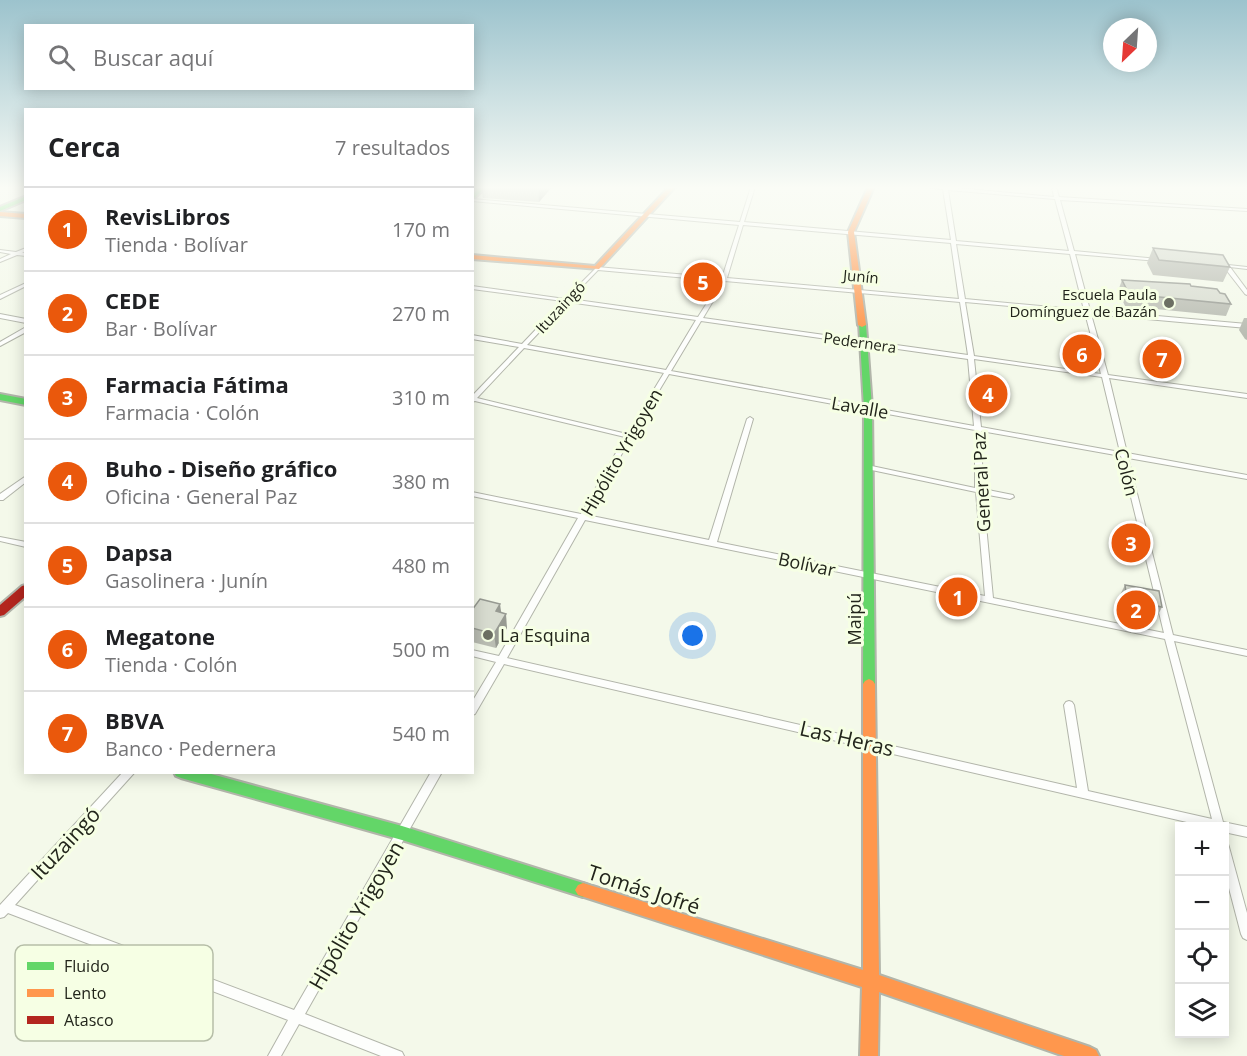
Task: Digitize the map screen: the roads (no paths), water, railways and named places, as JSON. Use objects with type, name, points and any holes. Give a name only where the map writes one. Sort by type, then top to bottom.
[{"type":"street","name":"Ituzaingó","points":[[474,399],[626,236]]},
{"type":"street","name":"Hipólito Yrigoyen","points":[[474,708],[666,372],[724,279],[737,236]]},
{"type":"street","name":"Maipú","points":[[851,236],[864,342],[868,408],[871,981],[869,1056]]},
{"type":"street","points":[[900,236],[1170,261]]},
{"type":"street","name":"General Paz","points":[[953,236],[960,300],[971,357],[978,429],[979,490],[989,600]]},
{"type":"street","name":"Colón","points":[[1066,236],[1105,376],[1169,637],[1220,822]]},
{"type":"street","points":[[0,261],[24,250]]},
{"type":"street","points":[[0,251],[24,255]]},
{"type":"street","name":"Junín","points":[[474,256],[1247,326]]},
{"type":"street","points":[[1215,265],[1247,268]]},
{"type":"street","points":[[1226,266],[1247,293]]},
{"type":"street","points":[[0,297],[24,285]]},
{"type":"street","name":"Pedernera","points":[[474,287],[1247,396]]},
{"type":"street","points":[[0,316],[24,321]]},
{"type":"street","points":[[0,344],[24,330]]},
{"type":"street","name":"Lavalle","points":[[474,338],[1247,477]]},
{"type":"street","points":[[0,397],[24,402]]},
{"type":"street","points":[[474,400],[629,436]]},
{"type":"street","points":[[712,544],[750,419]]},
{"type":"street","points":[[867,466],[1010,497]]},
{"type":"street","points":[[0,498],[24,480]]},
{"type":"street","name":"Bolívar","points":[[474,494],[1247,653]]},
{"type":"street","points":[[0,539],[24,545]]},
{"type":"street","points":[[0,612],[24,591]]},
{"type":"street","name":"Las Heras","points":[[474,653],[1204,822]]},
{"type":"street","points":[[1069,705],[1083,793]]},
{"type":"street","name":"Ituzaingó","points":[[3,910],[128,774]]},
{"type":"street","name":"Tomás Jofré","points":[[188,774],[402,833],[871,981],[1090,1056]]},
{"type":"street","name":"Hipólito Yrigoyen","points":[[274,1056],[436,774]]},
{"type":"street","name":"Las Heras","points":[[1229,828],[1247,832]]},
{"type":"street","points":[[1229,866],[1247,934]]},
{"type":"street","points":[[3,910],[98,945]]},
{"type":"street","points":[[213,987],[398,1056]]},
{"type":"place","name":"Dapsa","points":[[703,282]]},
{"type":"place","name":"Escuela Paula Domínguez de Bazán","points":[[1169,303]]},
{"type":"place","name":"Megatone","points":[[1082,354]]},
{"type":"place","name":"BBVA","points":[[1162,359]]},
{"type":"place","name":"Buho - Diseño gráfico","points":[[988,394]]},
{"type":"place","name":"Farmacia Fátima","points":[[1131,543]]},
{"type":"place","name":"RevisLibros","points":[[958,597]]},
{"type":"place","name":"CEDE","points":[[1136,610]]},
{"type":"place","name":"La Esquina","points":[[488,635]]}]
